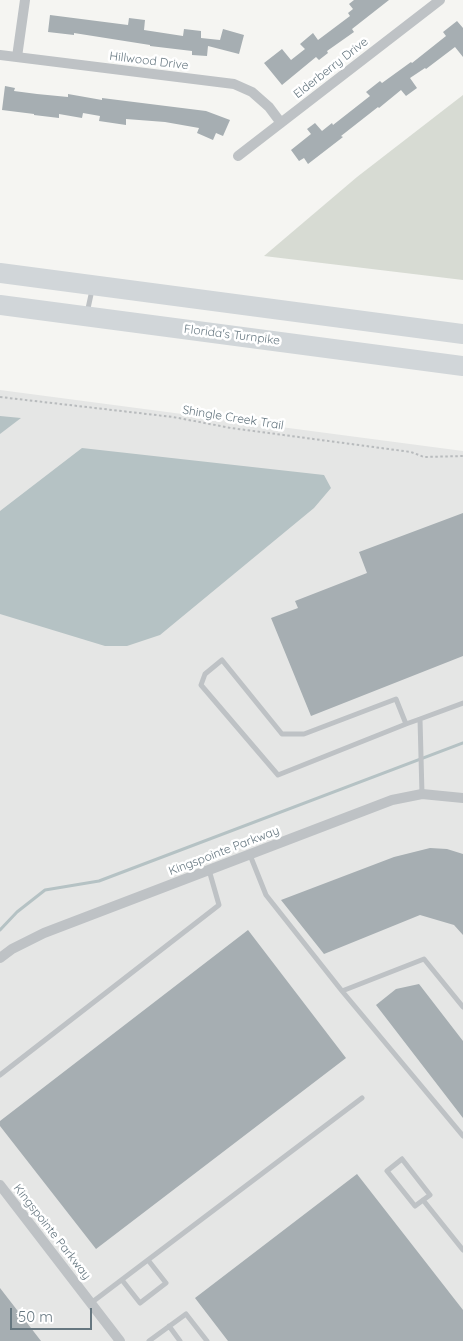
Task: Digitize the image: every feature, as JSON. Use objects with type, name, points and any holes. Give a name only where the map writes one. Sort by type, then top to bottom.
[{"type":"highway","points":[[0,273],[463,334]]},
{"type":"highway","name":"Florida's Turnpike","points":[[0,305],[463,366]]},
{"type":"street","points":[[17,57],[24,0]]},
{"type":"street","name":"Elderberry Drive","points":[[238,156],[440,0]]},
{"type":"street","name":"Hillwood Drive","points":[[0,55],[234,84],[252,92],[269,107],[281,123]]},
{"type":"street","name":"Kingspointe Parkway","points":[[0,958],[12,948],[44,933],[392,800],[422,794],[463,798]]},
{"type":"street","name":"Kingspointe Parkway","points":[[0,1185],[120,1341]]},
{"type":"lane","points":[[87,316],[93,285]]},
{"type":"lane","points":[[406,724],[396,699],[304,734],[282,734],[222,660],[205,674],[201,685],[278,774],[463,703]]},
{"type":"lane","points":[[420,719],[422,794]]},
{"type":"lane","points":[[250,855],[266,895],[342,991],[463,1136]]},
{"type":"lane","points":[[0,1075],[219,905],[209,870]]},
{"type":"lane","points":[[342,991],[424,959],[463,1007]]},
{"type":"lane","points":[[91,1303],[362,1098]]},
{"type":"lane","points":[[402,1159],[430,1195],[423,1200],[415,1206],[387,1171],[402,1159]]},
{"type":"lane","points":[[423,1200],[463,1250]]},
{"type":"lane","points":[[122,1280],[140,1303],[166,1283],[148,1260]]},
{"type":"lane","points":[[149,1341],[186,1314],[207,1341]]},
{"type":"lane","points":[[169,1326],[180,1341]]},
{"type":"path","name":"Shingle Creek Trail","points":[[0,397],[173,417],[231,428],[411,452],[424,457],[463,456]]},
{"type":"shaded area","points":[[463,95],[463,280],[264,256],[357,177]]},
{"type":"shaded area","points":[[0,390],[463,451],[463,1341],[0,1341]]},
{"type":"shaded area","points":[[0,416],[21,418],[0,434]]},
{"type":"shaded area","points":[[82,448],[324,475],[331,488],[314,508],[160,635],[127,646],[105,646],[0,614],[0,511]]},
{"type":"building","points":[[354,0],[389,0],[352,29],[354,32],[327,51],[328,53],[319,60],[316,57],[282,85],[264,63],[282,49],[291,60],[305,49],[300,44],[313,33],[318,40],[350,16],[348,13],[353,9],[349,4]]},
{"type":"building","points":[[50,15],[128,25],[129,18],[145,20],[144,30],[183,36],[184,29],[201,31],[201,38],[220,40],[223,29],[244,35],[239,54],[208,46],[207,56],[192,55],[192,51],[74,33],[74,35],[48,32]]},
{"type":"building","points":[[457,21],[463,28],[463,57],[455,47],[426,69],[410,78],[417,88],[406,96],[401,90],[308,164],[304,158],[299,161],[291,150],[311,134],[307,129],[315,123],[322,131],[332,123],[333,125],[370,96],[366,92],[380,81],[382,83],[412,63],[446,36],[443,32]]},
{"type":"building","points":[[5,86],[15,88],[14,91],[37,94],[68,97],[68,94],[102,100],[102,98],[206,111],[230,120],[223,136],[216,133],[213,140],[197,133],[199,128],[165,122],[126,119],[126,125],[99,121],[100,116],[83,113],[82,118],[59,114],[59,118],[34,115],[2,110]]},
{"type":"building","points":[[463,513],[463,656],[311,716],[271,618],[298,608],[295,601],[367,573],[359,552]]},
{"type":"building","points":[[430,848],[447,849],[463,854],[463,935],[454,925],[420,915],[324,954],[281,900],[394,857]]},
{"type":"building","points":[[248,930],[346,1058],[96,1249],[0,1126],[0,1121]]},
{"type":"building","points":[[419,984],[463,1041],[463,1118],[376,1005],[396,989]]},
{"type":"building","points":[[357,1174],[463,1310],[463,1341],[228,1341],[195,1298]]},
{"type":"building","points":[[0,1288],[41,1341],[0,1341]]},
{"type":"waterway","points":[[0,930],[17,912],[45,890],[99,881],[463,743]]}]
